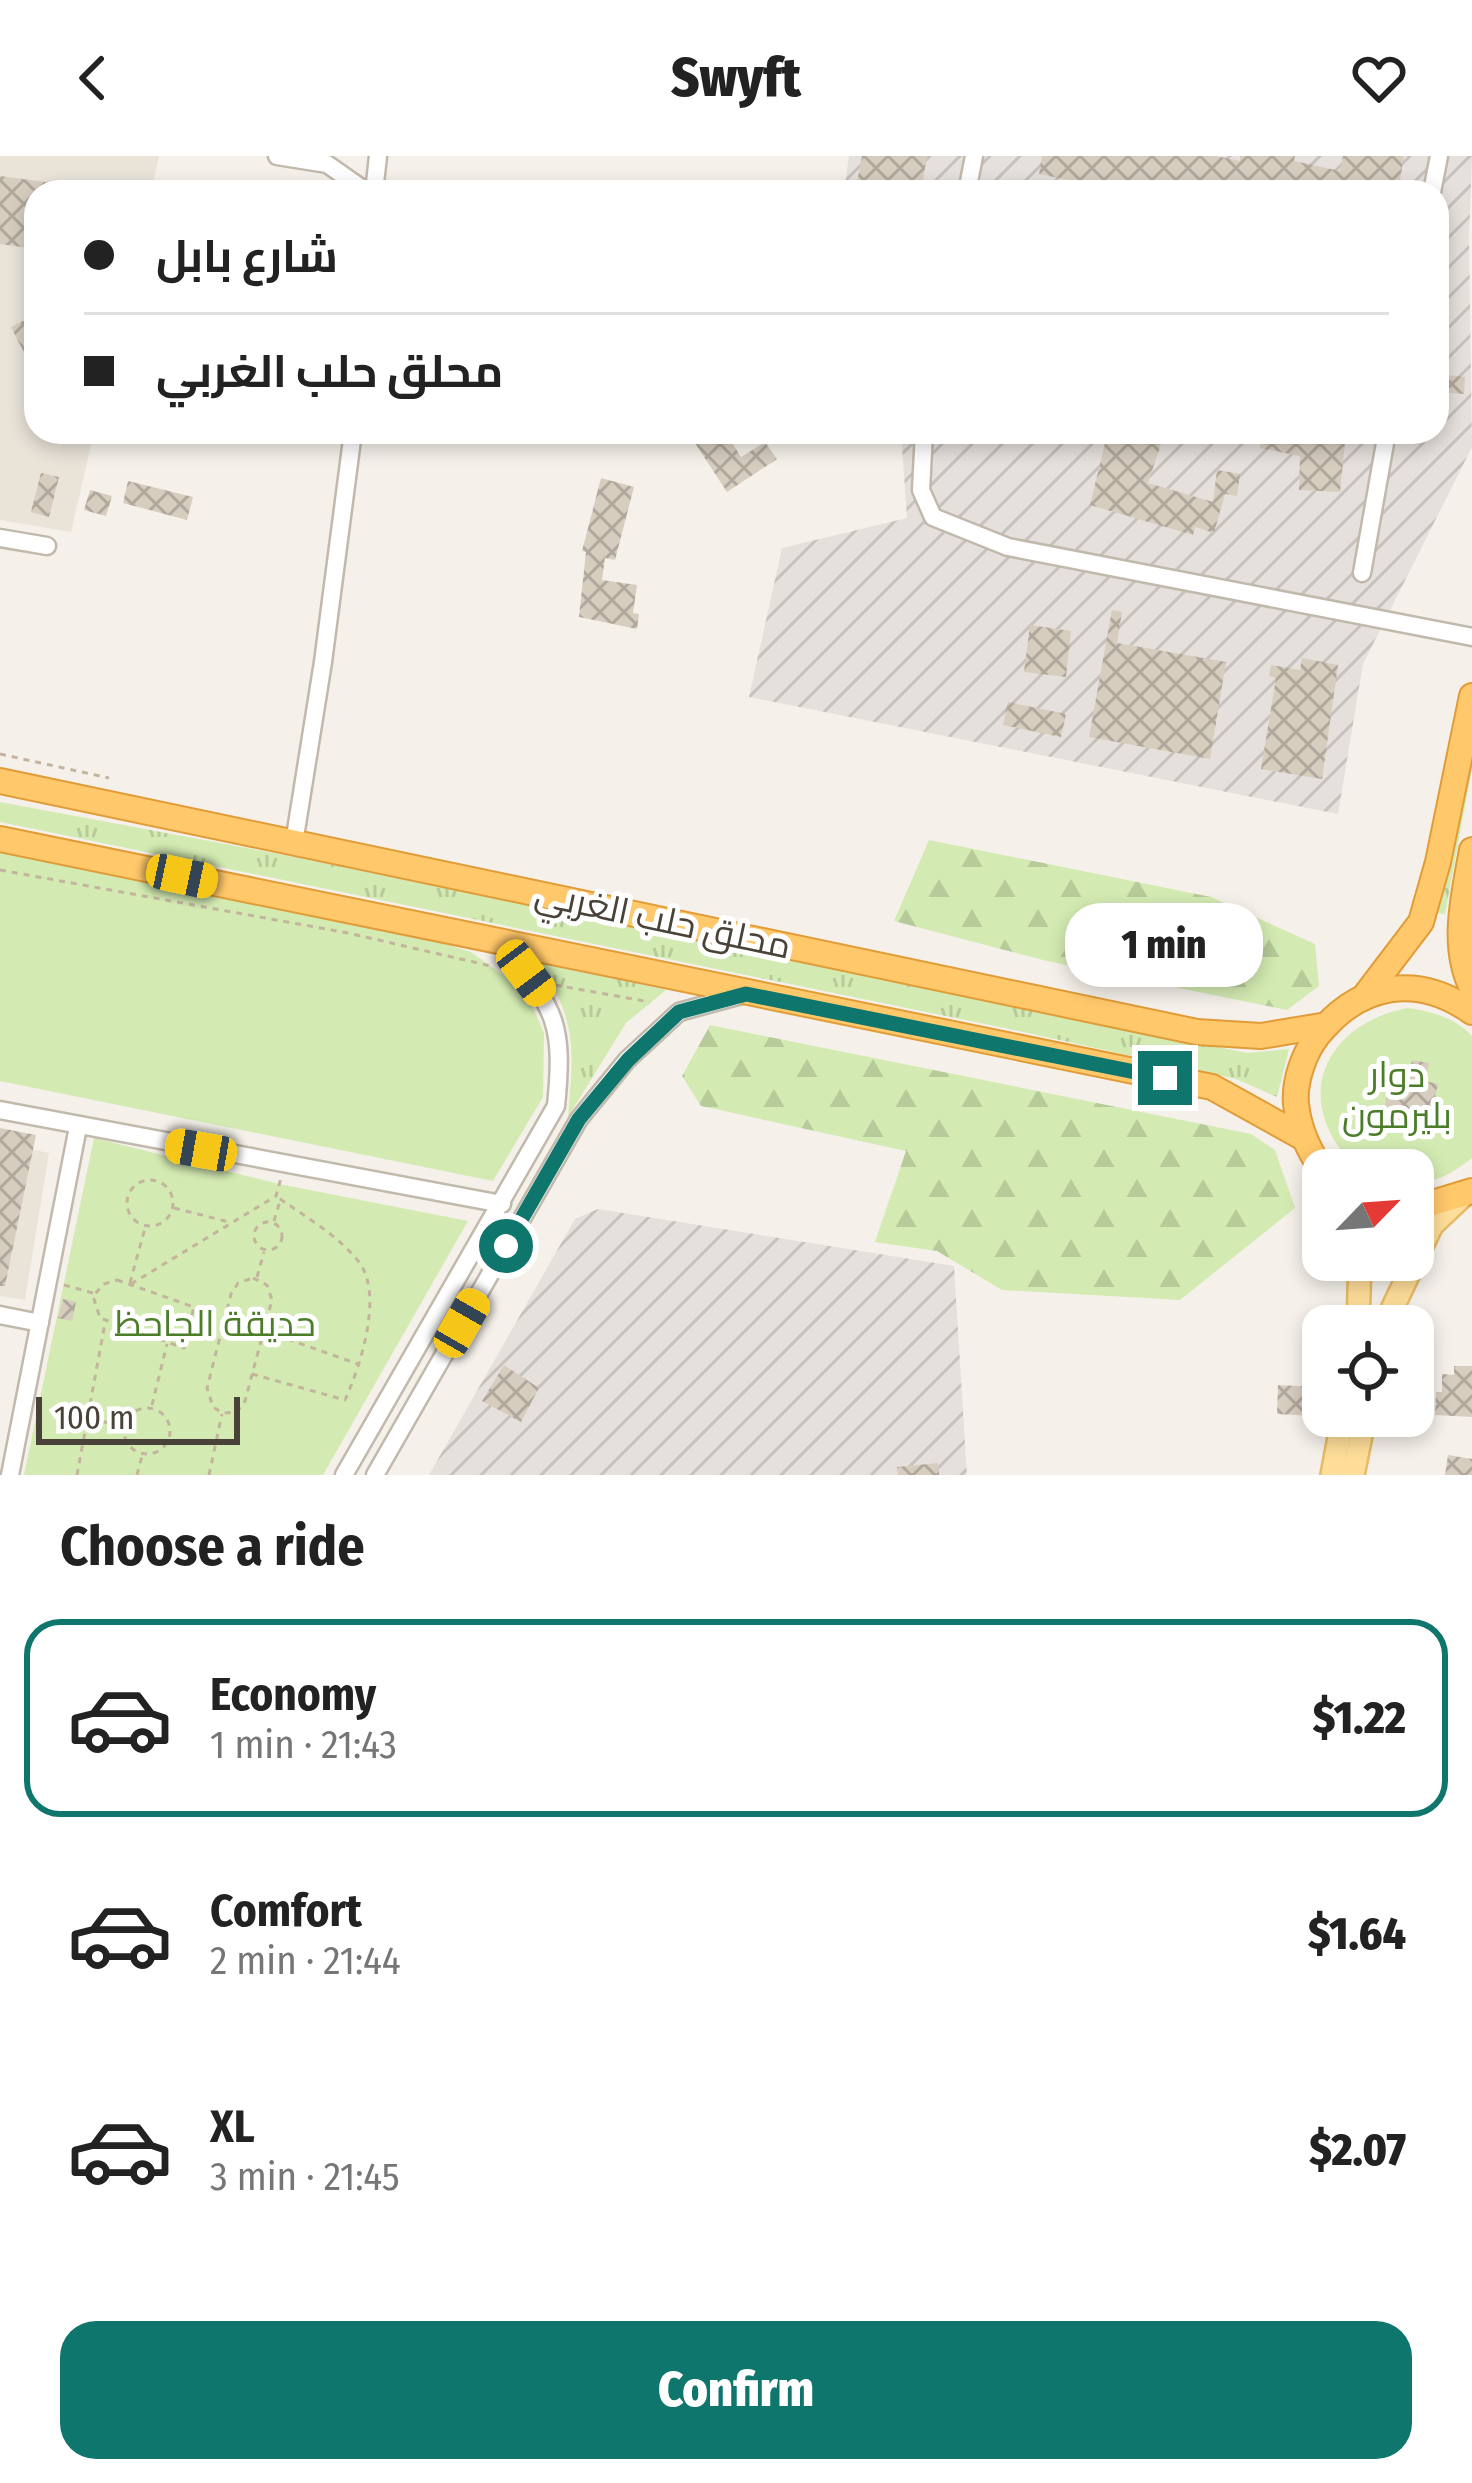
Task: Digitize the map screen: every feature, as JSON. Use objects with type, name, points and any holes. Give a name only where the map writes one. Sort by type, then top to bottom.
[{"type":"highway","points":[[1364,997],[1421,922],[1472,696]]},
{"type":"highway","name":"محلق حلب الغربي","points":[[0,781],[1196,1032],[1261,1036],[1327,1024]]},
{"type":"highway","name":"محلق حلب الغربي","points":[[0,839],[1212,1087],[1302,1137]]},
{"type":"highway","points":[[1472,853],[1460,933],[1472,988]]},
{"type":"highway","points":[[1309,1149],[1302,1137],[1295,1099],[1306,1051],[1338,1011],[1364,997],[1407,987],[1449,995],[1472,1012]]},
{"type":"highway","points":[[1434,1202],[1470,1191]]},
{"type":"main road","points":[[1394,1305],[1432,1226],[1470,1191]]},
{"type":"main road","points":[[1332,1475],[1338,1437]]},
{"type":"main road","points":[[1353,1475],[1361,1437]]},
{"type":"street","points":[[277,156],[327,164],[352,180]]},
{"type":"street","points":[[294,843],[351,444]]},
{"type":"street","points":[[923,444],[921,490],[933,517],[1008,547],[1472,638]]},
{"type":"street","points":[[1361,573],[1386,444]]},
{"type":"street","points":[[0,538],[46,546]]},
{"type":"street","points":[[344,1475],[556,1106],[561,1056],[551,1006],[501,940]]},
{"type":"street","points":[[375,1475],[571,1132],[628,1060],[679,1012],[746,994]]},
{"type":"street","points":[[0,1110],[502,1204]]},
{"type":"street","points":[[549,1119],[571,1132]]},
{"type":"street","points":[[10,1475],[78,1127]]},
{"type":"street","points":[[0,1315],[40,1323]]},
{"type":"path","points":[[0,754],[110,778]]},
{"type":"path","points":[[0,870],[349,933],[490,966]]},
{"type":"path","points":[[553,985],[650,1002]]},
{"type":"path","points":[[274,1222],[284,1164]]},
{"type":"path","points":[[149,1180],[164,1184],[172,1196],[172,1207],[163,1223],[146,1226],[134,1221],[126,1207],[134,1185],[149,1180]]},
{"type":"path","points":[[129,1285],[278,1197]]},
{"type":"path","points":[[252,1374],[345,1400],[361,1365],[369,1289],[360,1263],[278,1197]]},
{"type":"path","points":[[172,1207],[230,1222]]},
{"type":"path","points":[[265,1222],[274,1222],[283,1239],[278,1247],[265,1250],[254,1240],[255,1231],[265,1222]]},
{"type":"path","points":[[129,1285],[146,1226]]},
{"type":"path","points":[[256,1278],[265,1250]]},
{"type":"path","points":[[256,1278],[271,1292],[264,1330],[242,1406],[237,1412],[223,1413],[213,1407],[207,1388],[231,1294],[238,1283],[256,1278]]},
{"type":"path","points":[[110,1281],[194,1307],[184,1348],[106,1321],[96,1312],[95,1293],[110,1281]]},
{"type":"path","points":[[64,1285],[95,1293]]},
{"type":"path","points":[[77,1475],[106,1321]]},
{"type":"path","points":[[264,1330],[361,1365]]},
{"type":"path","points":[[152,1408],[168,1343]]},
{"type":"path","points":[[152,1408],[168,1420],[170,1435],[157,1452],[142,1454],[129,1446],[124,1426],[135,1411],[152,1408]]},
{"type":"path","points":[[209,1475],[223,1413]]},
{"type":"path","points":[[88,1418],[124,1426]]},
{"type":"path","points":[[137,1475],[142,1454]]},
{"type":"shaded area","points":[[0,156],[159,156],[154,180],[24,180],[24,444],[91,444],[71,532],[0,520]]},
{"type":"shaded area","points":[[849,156],[1472,156],[1472,447],[1363,664],[1338,814],[749,697],[782,548],[907,518],[902,444],[1449,444],[1449,180],[846,180]]},
{"type":"shaded area","points":[[0,1143],[49,1153],[25,1300],[0,1296]]},
{"type":"shaded area","points":[[598,1209],[954,1266],[967,1475],[429,1475],[575,1219]]},
{"type":"green space","points":[[1472,734],[1472,769],[1445,914],[1438,913]]},
{"type":"green space","points":[[0,802],[289,856],[1247,1053],[1289,1049],[1277,1097],[1236,1079],[1019,1031],[0,822]]},
{"type":"green space","points":[[929,840],[1211,897],[1315,944],[1319,986],[1287,1010],[1047,961],[894,921]]},
{"type":"green space","points":[[0,851],[375,923],[471,952],[526,992],[544,1033],[543,1097],[493,1181],[0,1081]]},
{"type":"green space","points":[[538,961],[666,990],[626,1023],[568,1117],[570,1036],[560,1001]]},
{"type":"green space","name":"دوار بليرمون","points":[[1408,1008],[1426,1011],[1458,1024],[1472,1036],[1472,1158],[1445,1176],[1434,1180],[1434,1149],[1341,1149],[1326,1122],[1321,1099],[1331,1057],[1362,1025]]},
{"type":"green space","points":[[710,1025],[1251,1134],[1275,1150],[1295,1208],[1180,1300],[1002,1290],[937,1251],[875,1242],[906,1151],[701,1106],[682,1076]]},
{"type":"green space","name":"حديقة الجاحظ","points":[[94,1138],[279,1184],[468,1221],[323,1475],[24,1475]]},
{"type":"building","points":[[862,156],[927,156],[923,180],[857,180]]},
{"type":"building","points":[[1042,156],[1216,156],[1240,161],[1240,156],[1295,156],[1294,161],[1340,171],[1343,156],[1404,156],[1400,180],[1069,180],[1039,174]]},
{"type":"building","points":[[0,176],[30,180],[24,180],[24,247],[0,244]]},
{"type":"building","points":[[24,320],[24,352],[11,327]]},
{"type":"building","points":[[1449,375],[1465,377],[1464,394],[1449,393]]},
{"type":"building","points":[[696,444],[733,444],[741,457],[766,444],[777,459],[727,492]]},
{"type":"building","points":[[1105,444],[1161,444],[1148,483],[1213,502],[1217,470],[1240,474],[1237,496],[1225,494],[1214,533],[1195,527],[1193,535],[1090,505]]},
{"type":"building","points":[[1260,444],[1345,444],[1340,492],[1299,490],[1300,456],[1260,448]]},
{"type":"building","points":[[41,473],[59,477],[49,517],[31,512]]},
{"type":"building","points":[[601,478],[634,487],[615,560],[605,558],[602,580],[637,585],[633,613],[639,614],[637,629],[579,617],[586,552],[582,551]]},
{"type":"building","points":[[128,481],[193,497],[187,520],[123,503]]},
{"type":"building","points":[[90,490],[112,496],[106,516],[84,510]]},
{"type":"building","points":[[1112,610],[1122,612],[1117,643],[1226,662],[1210,759],[1089,737]]},
{"type":"building","points":[[1030,625],[1071,631],[1066,677],[1024,672]]},
{"type":"building","points":[[1302,658],[1338,665],[1322,779],[1261,769],[1276,678],[1269,676],[1271,665],[1300,670]]},
{"type":"building","points":[[1008,702],[1066,714],[1061,737],[1003,725]]},
{"type":"building","points":[[1412,1060],[1429,1063],[1425,1081],[1438,1084],[1428,1129],[1382,1118],[1392,1073],[1409,1077]]},
{"type":"building","points":[[0,1128],[36,1135],[5,1286],[0,1286]]},
{"type":"building","points":[[63,1299],[76,1302],[72,1321],[58,1318]]},
{"type":"building","points":[[504,1365],[539,1388],[521,1422],[482,1401]]},
{"type":"building","points":[[1454,1366],[1472,1366],[1472,1417],[1435,1415],[1442,1374],[1454,1375]]},
{"type":"building","points":[[1278,1385],[1302,1386],[1302,1415],[1277,1414]]},
{"type":"building","points":[[1448,1455],[1472,1459],[1472,1475],[1445,1475]]},
{"type":"building","points":[[938,1463],[939,1475],[898,1475],[897,1467]]},
{"type":"route","points":[[506,1246],[579,1119],[628,1060],[679,1012],[746,994],[1165,1078]]}]
